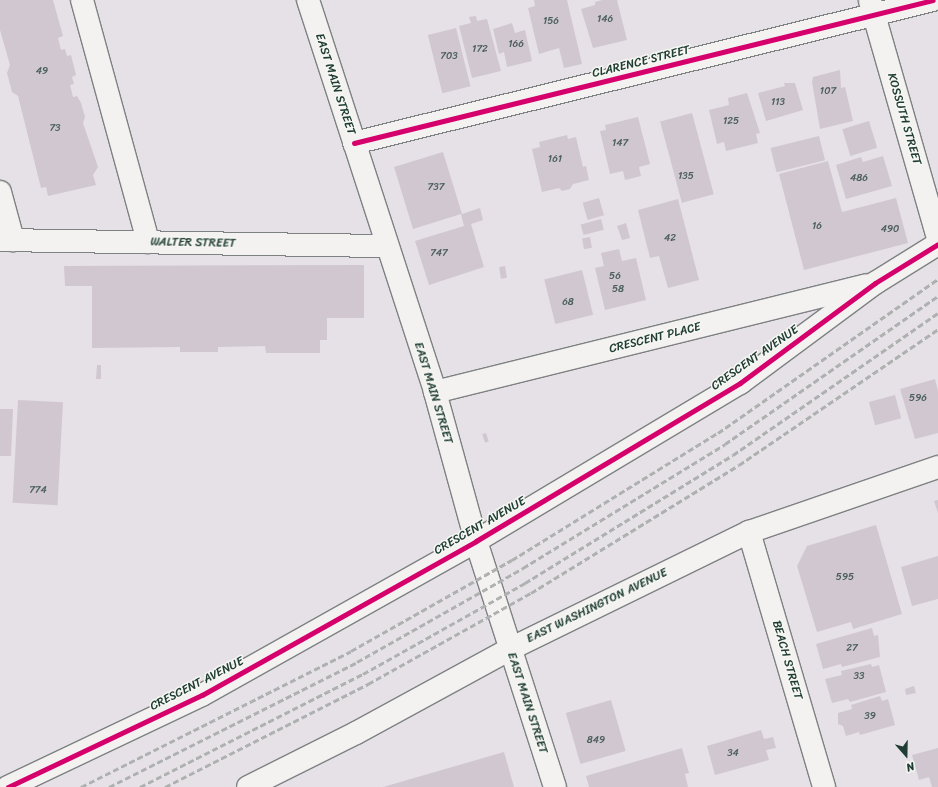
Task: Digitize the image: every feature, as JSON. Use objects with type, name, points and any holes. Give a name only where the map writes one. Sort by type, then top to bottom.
[{"type":"street","points":[[82,0],[148,242]]},
{"type":"street","name":"EAST MAIN STREET","points":[[308,0],[385,246],[435,392],[476,541],[554,787]]},
{"type":"street","name":"CLARENCE STREET","points":[[354,143],[872,7],[933,0]]},
{"type":"street","name":"KOSSUTH STREET","points":[[872,7],[938,238]]},
{"type":"street","points":[[0,192],[6,240]]},
{"type":"street","name":"WALTER STREET","points":[[6,240],[385,246]]},
{"type":"street","name":"CRESCENT AVENUE","points":[[8,787],[202,695],[476,541],[740,383],[874,283],[938,244]]},
{"type":"street","name":"CRESCENT PLACE","points":[[435,392],[874,283]]},
{"type":"street","name":"EAST WASHINGTON AVENUE","points":[[248,787],[356,733],[510,649],[749,532],[938,467]]},
{"type":"street","name":"BEACH STREET","points":[[749,532],[824,787]]},
{"type":"building","points":[[0,0],[53,0],[63,36],[58,38],[61,50],[65,49],[67,56],[71,55],[76,75],[72,77],[74,84],[70,85],[73,97],[77,96],[81,103],[85,117],[83,123],[98,167],[93,175],[96,185],[48,196],[46,187],[41,188],[18,96],[12,92],[7,73],[10,65],[0,30]]},
{"type":"building","points":[[534,0],[567,0],[582,64],[564,68],[559,48],[539,54],[528,8],[535,6]]},
{"type":"building","points":[[602,0],[617,0],[627,40],[593,48],[581,9],[595,5],[595,2]]},
{"type":"building","points":[[476,16],[477,21],[487,19],[501,71],[472,78],[459,26],[471,23],[469,17]]},
{"type":"building","points":[[512,23],[515,33],[525,30],[532,61],[507,67],[504,52],[499,54],[493,29]]},
{"type":"building","points":[[456,28],[471,86],[442,93],[428,35]]},
{"type":"building","points":[[840,70],[841,88],[845,87],[853,121],[820,129],[812,82],[813,77]]},
{"type":"building","points":[[784,83],[795,83],[803,110],[766,121],[758,93],[785,86]]},
{"type":"building","points":[[747,93],[760,133],[756,134],[758,143],[726,151],[724,142],[717,144],[709,110],[729,105],[728,98]]},
{"type":"building","points":[[692,113],[714,194],[682,203],[660,122]]},
{"type":"building","points":[[638,117],[650,164],[639,167],[641,176],[625,180],[623,171],[610,174],[600,131],[606,130],[605,125]]},
{"type":"building","points":[[869,121],[877,148],[850,156],[842,129]]},
{"type":"building","points":[[567,135],[568,139],[576,137],[583,167],[586,166],[589,180],[573,184],[570,189],[562,191],[559,188],[542,192],[532,149],[540,147],[539,142]]},
{"type":"building","points":[[819,136],[825,160],[777,172],[770,148]]},
{"type":"building","points":[[443,152],[462,214],[480,208],[483,220],[471,224],[484,267],[429,285],[415,241],[464,226],[461,214],[413,229],[394,167]]},
{"type":"building","points":[[883,156],[892,186],[846,199],[836,165],[861,157],[863,162]]},
{"type":"building","points":[[828,161],[842,212],[896,198],[908,243],[804,270],[779,174]]},
{"type":"building","points":[[599,198],[604,215],[588,220],[583,203]]},
{"type":"building","points":[[678,199],[699,280],[668,288],[659,256],[650,258],[638,210]]},
{"type":"building","points":[[601,219],[604,230],[584,235],[581,224]]},
{"type":"building","points":[[626,223],[630,238],[622,240],[617,226]]},
{"type":"building","points":[[590,237],[592,248],[584,249],[582,238]]},
{"type":"building","points":[[619,249],[622,261],[636,258],[646,300],[605,310],[595,268],[604,266],[601,253]]},
{"type":"building","points":[[364,265],[364,318],[327,318],[327,340],[320,340],[320,353],[266,353],[265,346],[218,347],[218,352],[180,352],[180,347],[92,348],[92,286],[65,286],[64,266]]},
{"type":"building","points":[[505,266],[507,278],[501,279],[499,267]]},
{"type":"building","points":[[582,270],[593,315],[555,324],[544,279]]},
{"type":"building","points":[[97,365],[101,365],[101,379],[96,379]]},
{"type":"building","points":[[935,379],[938,391],[938,433],[915,439],[900,389]]},
{"type":"building","points":[[895,395],[901,418],[875,425],[869,402]]},
{"type":"building","points":[[18,400],[63,402],[58,505],[13,503]]},
{"type":"building","points":[[0,409],[13,409],[11,456],[0,456]]},
{"type":"building","points":[[486,433],[489,442],[485,443],[482,434]]},
{"type":"building","points":[[938,500],[938,513],[934,501]]},
{"type":"building","points":[[876,525],[902,614],[853,629],[851,622],[817,632],[797,566],[807,546]]},
{"type":"building","points":[[938,556],[938,599],[912,606],[901,567]]},
{"type":"building","points":[[872,628],[874,636],[878,635],[880,657],[842,667],[841,664],[823,669],[816,644]]},
{"type":"building","points":[[871,664],[872,667],[879,665],[886,692],[850,702],[848,699],[832,703],[825,679],[842,675],[841,671]]},
{"type":"building","points":[[914,686],[916,693],[906,695],[905,689]]},
{"type":"building","points":[[880,696],[882,701],[888,699],[895,725],[860,735],[859,732],[846,736],[843,726],[838,724],[838,713],[852,709],[851,705]]},
{"type":"building","points":[[611,700],[626,751],[580,764],[566,713]]},
{"type":"building","points":[[761,730],[764,739],[773,737],[776,748],[766,750],[769,760],[715,775],[707,746]]},
{"type":"building","points":[[682,748],[689,773],[685,774],[688,787],[589,787],[586,776]]},
{"type":"building","points":[[938,748],[938,787],[932,787],[929,777],[919,780],[912,755]]},
{"type":"building","points":[[504,752],[514,787],[383,787]]},
{"type":"railway","points":[[81,787],[351,651],[512,560],[718,433],[938,279]]},
{"type":"railway","points":[[109,787],[357,662],[523,568],[725,444],[938,296]]},
{"type":"railway","points":[[140,787],[363,674],[525,583],[733,455],[938,313]]},
{"type":"railway","points":[[165,787],[368,684],[531,593],[739,465],[938,329]]},
{"type":"cycle path","points":[[354,143],[933,0]]},
{"type":"cycle path","points":[[8,787],[202,695],[476,541],[740,383],[875,283],[938,244]]}]
